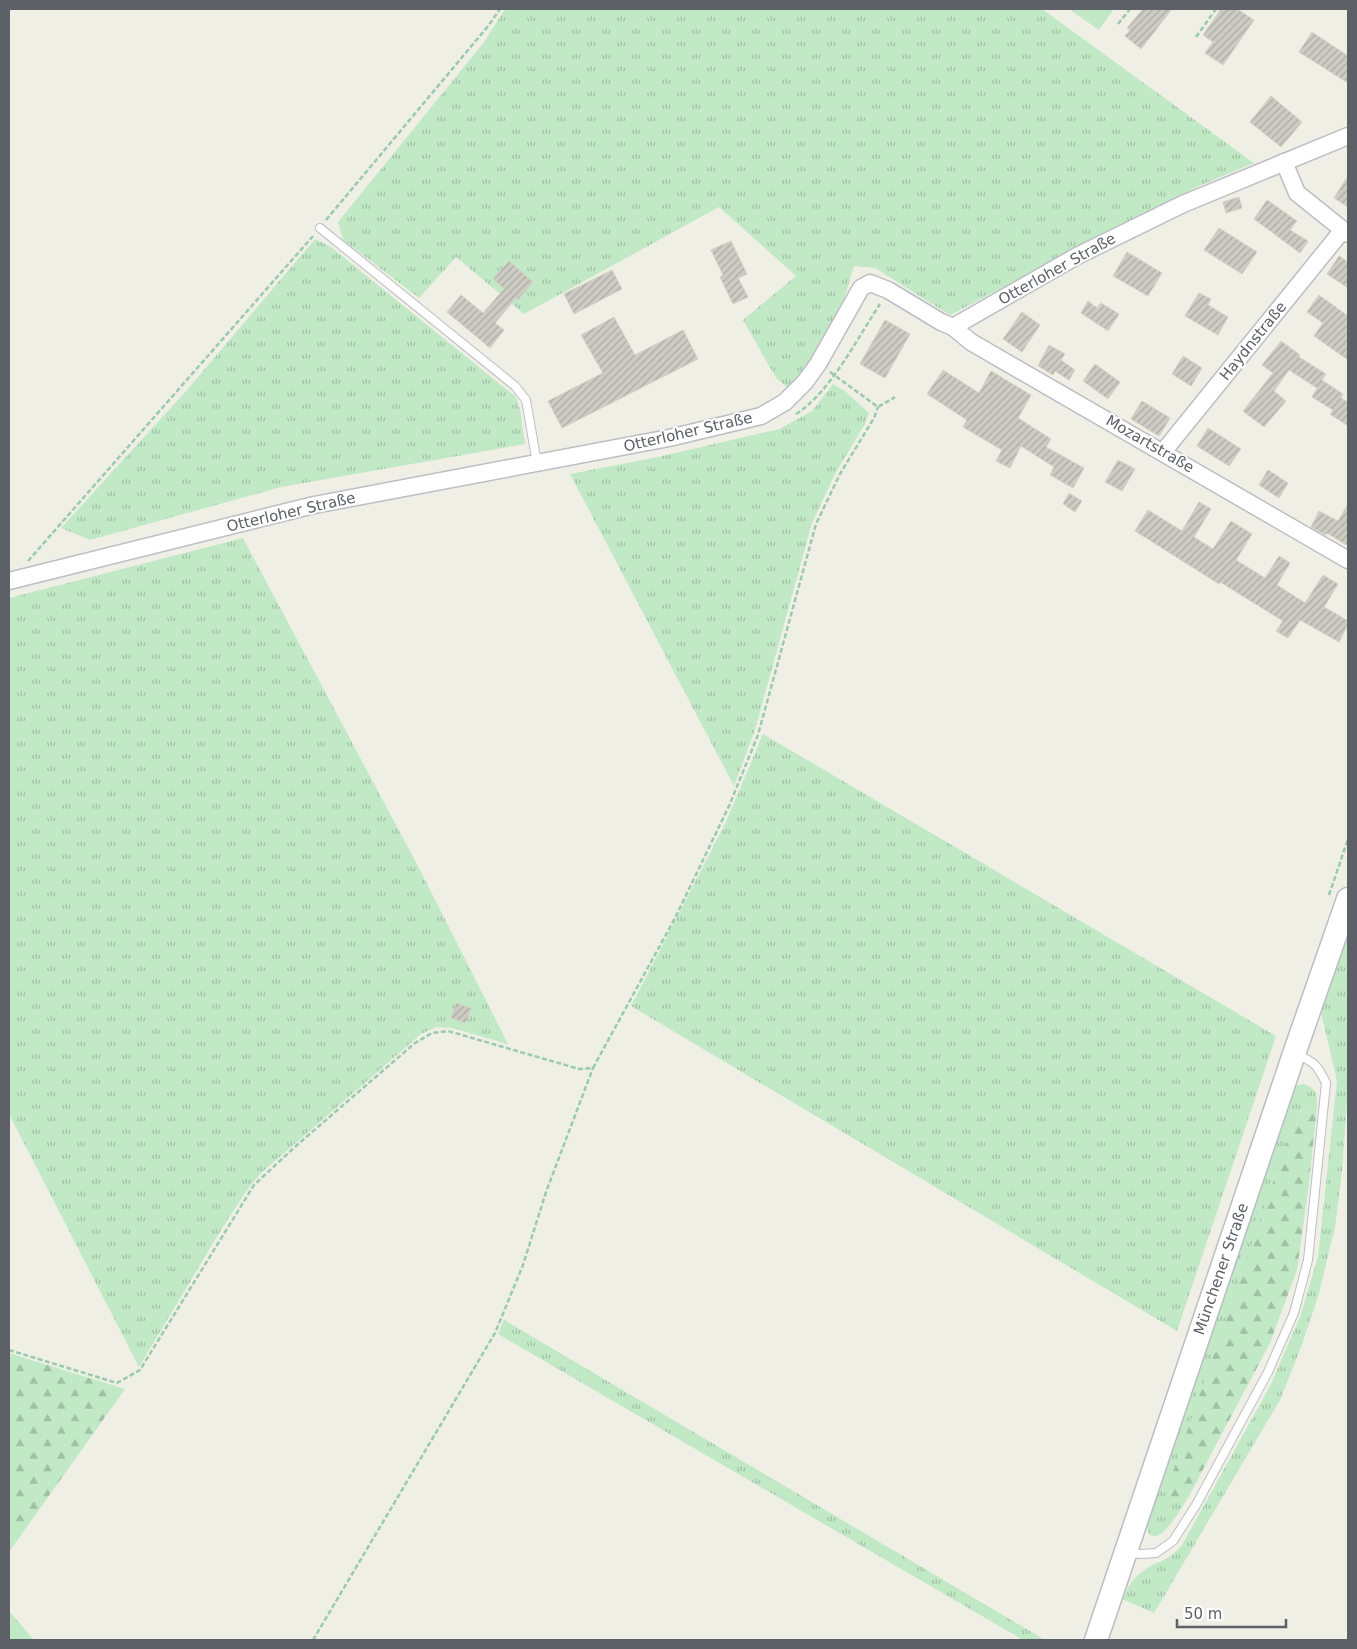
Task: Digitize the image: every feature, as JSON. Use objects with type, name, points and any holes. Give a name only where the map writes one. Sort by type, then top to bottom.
[{"type":"main road","name":"Münchener Straße","points":[[1096,1640],[1348,899]]},
{"type":"street","name":"Otterloher Straße","points":[[14,579],[314,505],[669,438],[761,416],[785,402],[805,382],[818,364],[861,288],[870,283],[888,290],[941,322],[953,327],[1086,251],[1183,204],[1348,136]]},
{"type":"street","points":[[1284,162],[1296,193],[1345,233]]},
{"type":"street","name":"Haydnstraße","points":[[1163,452],[1345,233]]},
{"type":"street","name":"Mozartstraße","points":[[953,327],[971,342],[1348,560]]},
{"type":"lane","points":[[320,228],[515,386],[526,400],[536,463]]},
{"type":"lane","points":[[1126,1553],[1156,1553],[1174,1541],[1196,1505],[1259,1389],[1294,1313],[1308,1260],[1326,1083],[1320,1068],[1310,1059],[1294,1054]]},
{"type":"path","points":[[14,579],[61,522],[320,228],[489,25],[500,9]]},
{"type":"path","points":[[1118,24],[1130,9]]},
{"type":"path","points":[[1196,37],[1216,9]]},
{"type":"path","points":[[878,407],[834,375],[888,290]]},
{"type":"path","points":[[313,1640],[495,1333],[523,1266],[546,1192],[594,1068],[675,918],[729,806],[758,734],[816,524],[840,474],[874,418],[878,407],[895,397]]},
{"type":"path","points":[[9,1350],[117,1383],[140,1370],[254,1185],[297,1145],[415,1043],[432,1033],[448,1031],[579,1070],[594,1068]]},
{"type":"green space","points":[[505,9],[1042,9],[1254,163],[1199,186],[950,315],[875,268],[854,266],[844,299],[810,361],[788,388],[776,378],[743,320],[796,276],[719,207],[524,314],[456,257],[419,298],[343,240],[338,222],[484,42]]},
{"type":"green space","points":[[1069,9],[1114,9],[1099,30]]},
{"type":"green space","points":[[315,239],[331,247],[516,397],[525,444],[281,487],[90,540],[61,528],[187,390]]},
{"type":"green space","points":[[833,384],[846,392],[869,413],[865,424],[836,472],[812,523],[755,730],[734,786],[570,474],[658,457],[779,429],[812,411]]},
{"type":"green space","points":[[243,538],[420,870],[508,1044],[452,1028],[436,1027],[421,1034],[261,1173],[247,1190],[221,1230],[139,1367],[9,1114],[9,598]]},
{"type":"green space","points":[[763,734],[1276,1036],[1177,1331],[631,1006],[725,824]]},
{"type":"green space","points":[[1348,935],[1348,1089],[1342,1172],[1335,1227],[1318,1297],[1280,1400],[1154,1613],[1122,1599],[1139,1574],[1172,1555],[1182,1545],[1270,1386],[1300,1317],[1318,1257],[1337,1081],[1321,1012]]},
{"type":"green space","points":[[1304,1084],[1312,1088],[1316,1093],[1317,1108],[1295,1119],[1180,1500],[1189,1496],[1168,1527],[1158,1536],[1153,1536],[1148,1531],[1147,1523],[1294,1086]]},
{"type":"green space","points":[[1317,1108],[1297,1270],[1270,1343],[1189,1496],[1181,1500],[1165,1495],[1295,1119]]},
{"type":"green space","points":[[504,1320],[1045,1640],[1023,1640],[498,1334]]},
{"type":"green space","points":[[9,1353],[125,1389],[9,1552]]},
{"type":"green space","points":[[9,1611],[34,1640],[9,1640]]},
{"type":"building","points":[[1143,9],[1172,9],[1141,49],[1125,36],[1130,30],[1127,28]]},
{"type":"building","points":[[1221,9],[1237,9],[1254,20],[1223,65],[1205,53],[1213,42],[1203,35]]},
{"type":"building","points":[[1312,32],[1348,56],[1348,83],[1299,52]]},
{"type":"building","points":[[1271,96],[1302,122],[1281,147],[1250,122]]},
{"type":"building","points":[[1348,176],[1348,207],[1334,198]]},
{"type":"building","points":[[1239,197],[1242,208],[1226,213],[1223,202]]},
{"type":"building","points":[[1267,200],[1297,221],[1290,230],[1308,241],[1300,253],[1254,219]]},
{"type":"building","points":[[1219,228],[1257,252],[1242,274],[1204,250]]},
{"type":"building","points":[[731,241],[747,274],[738,278],[748,297],[733,304],[720,277],[723,275],[711,250]]},
{"type":"building","points":[[1127,252],[1162,273],[1148,296],[1113,276]]},
{"type":"building","points":[[1339,256],[1348,262],[1348,288],[1327,274]]},
{"type":"building","points":[[509,261],[533,282],[518,300],[516,298],[495,323],[504,330],[490,348],[447,312],[461,295],[483,313],[504,289],[493,279]]},
{"type":"building","points":[[612,270],[622,289],[574,314],[564,294]]},
{"type":"building","points":[[1199,293],[1211,299],[1208,305],[1228,317],[1218,335],[1185,316]]},
{"type":"building","points":[[1319,295],[1348,316],[1348,360],[1314,336],[1323,323],[1307,312]]},
{"type":"building","points":[[1088,301],[1097,308],[1101,303],[1119,314],[1108,331],[1081,313]]},
{"type":"building","points":[[1022,312],[1040,325],[1022,352],[1003,339]]},
{"type":"building","points":[[614,317],[635,355],[683,330],[698,359],[562,428],[548,401],[603,373],[581,335]]},
{"type":"building","points":[[885,320],[910,334],[885,378],[860,364]]},
{"type":"building","points":[[1281,341],[1300,355],[1299,357],[1326,374],[1322,380],[1343,394],[1341,398],[1348,402],[1348,426],[1330,414],[1333,410],[1312,397],[1317,388],[1289,370],[1274,391],[1286,401],[1264,427],[1243,411],[1273,373],[1262,365]]},
{"type":"building","points":[[1049,345],[1065,354],[1061,360],[1075,370],[1069,380],[1055,371],[1053,375],[1038,366]]},
{"type":"building","points":[[1183,356],[1202,368],[1191,386],[1172,374]]},
{"type":"building","points":[[1095,364],[1120,382],[1108,399],[1083,381]]},
{"type":"building","points":[[943,370],[979,393],[991,371],[1031,395],[1018,418],[1051,439],[1046,447],[1084,468],[1073,488],[1050,475],[1054,467],[1021,446],[1010,468],[996,461],[1002,450],[963,427],[967,420],[927,394]]},
{"type":"building","points":[[1142,401],[1170,418],[1159,436],[1131,419]]},
{"type":"building","points":[[1208,428],[1241,449],[1229,466],[1197,446]]},
{"type":"building","points":[[1118,460],[1135,469],[1122,491],[1105,482]]},
{"type":"building","points":[[1268,470],[1288,483],[1279,498],[1259,485]]},
{"type":"building","points":[[1069,493],[1082,501],[1075,512],[1063,504]]},
{"type":"building","points":[[1199,502],[1211,509],[1194,537],[1213,549],[1231,521],[1252,534],[1236,560],[1265,578],[1279,556],[1290,563],[1277,585],[1305,603],[1323,575],[1338,584],[1324,607],[1348,621],[1339,642],[1300,620],[1288,638],[1276,631],[1283,621],[1220,582],[1219,584],[1135,531],[1148,510],[1182,531]]},
{"type":"building","points":[[1348,504],[1348,546],[1327,533],[1326,535],[1311,527],[1319,511],[1338,521]]},
{"type":"building","points":[[456,1003],[471,1008],[466,1023],[451,1018]]}]
